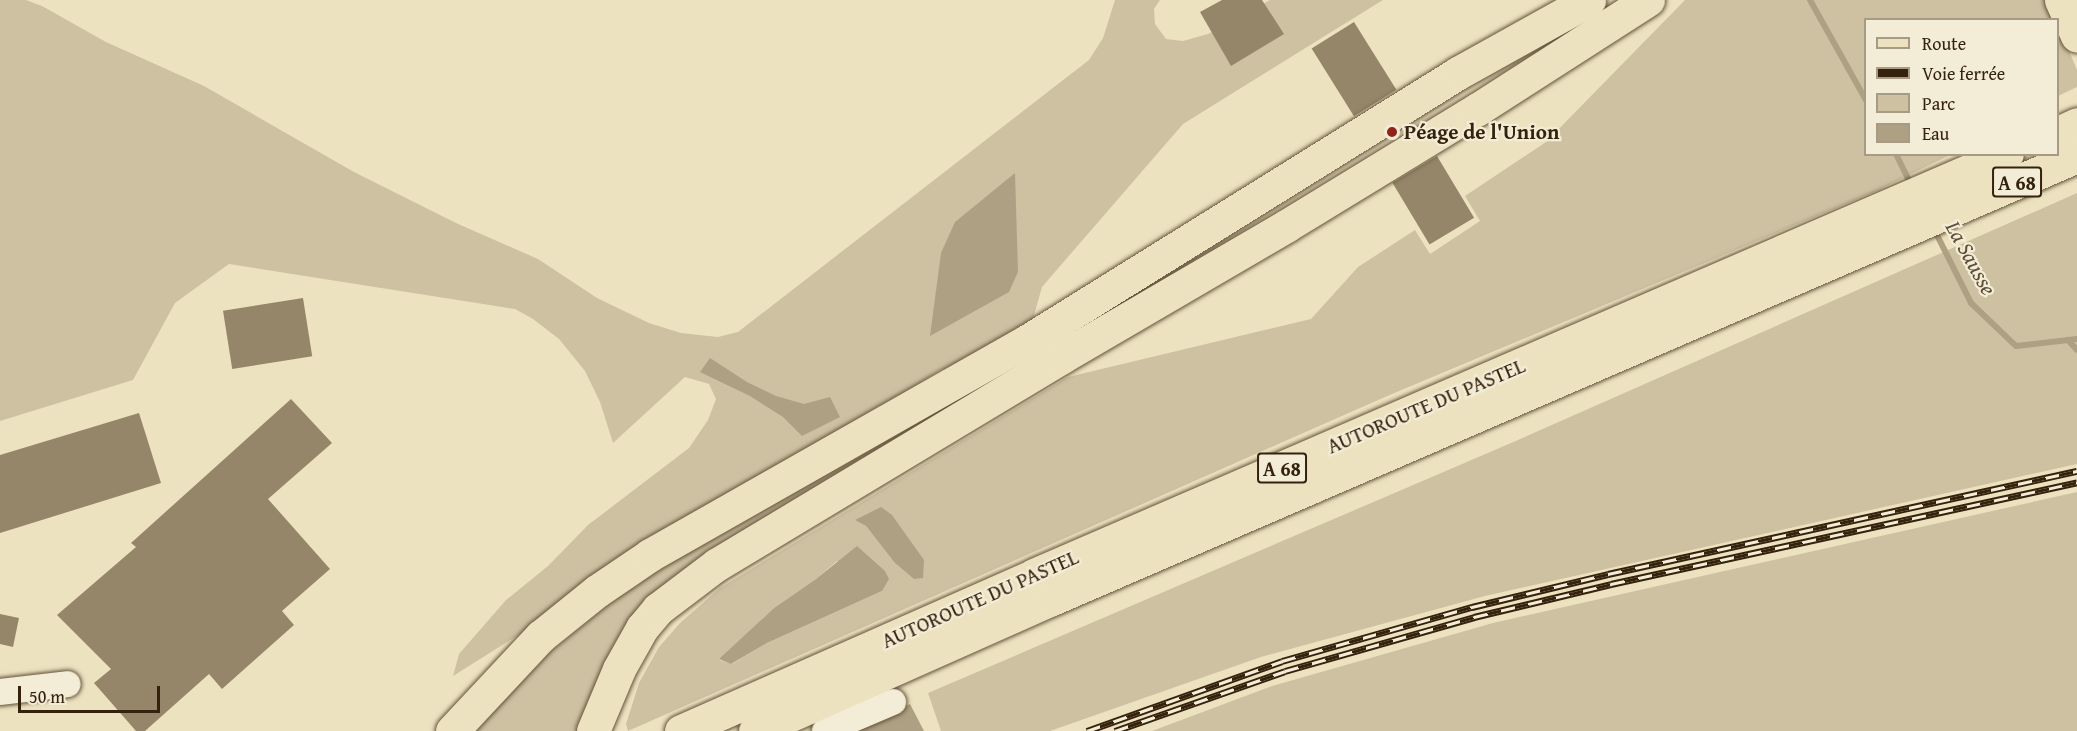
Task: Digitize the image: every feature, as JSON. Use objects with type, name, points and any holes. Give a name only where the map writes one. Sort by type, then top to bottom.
[{"type":"main road","points":[[452,731],[540,636],[597,591],[650,555],[1027,341],[1458,73],[1589,0]]},
{"type":"main road","points":[[593,731],[608,692],[629,649],[658,609],[716,565],[1062,357],[1286,226],[1478,109],[1648,0]]},
{"type":"main road","points":[[2061,0],[2077,36]]},
{"type":"main road","points":[[2059,133],[2077,124]]},
{"type":"main road","name":"AUTOROUTE DU PASTEL","points":[[1952,194],[2004,156]]},
{"type":"main road","name":"AUTOROUTE DU PASTEL","points":[[755,731],[1892,220],[1952,194],[2077,156]]},
{"type":"main road","name":"AUTOROUTE DU PASTEL","points":[[681,731],[1034,575],[1892,220]]},
{"type":"lane","points":[[0,692],[68,684]]},
{"type":"lane","points":[[825,731],[894,702]]},
{"type":"green space","points":[[0,0],[26,0],[42,6],[106,42],[204,86],[354,172],[456,223],[538,259],[597,298],[649,323],[681,333],[718,337],[738,332],[1089,60],[1103,38],[1115,0],[1160,0],[1154,9],[1155,24],[1166,39],[1183,41],[1208,34],[1270,0],[1383,0],[1183,124],[1042,287],[1027,340],[940,370],[453,676],[459,654],[506,600],[548,566],[588,525],[689,448],[708,420],[716,399],[709,384],[685,377],[613,443],[600,402],[585,371],[559,339],[533,319],[515,309],[229,264],[175,303],[133,380],[0,421]]},
{"type":"green space","points":[[1685,0],[2047,0],[2056,18],[1864,18],[1864,156],[1948,156],[1876,191],[1385,397],[628,731],[626,724],[639,683],[659,647],[680,623],[720,588],[1068,377],[1311,319],[1358,267],[1415,230],[1430,254],[1480,221],[1465,196],[1546,142]],"holes":[[[856,520],[924,560],[894,562],[866,526]],[[837,561],[882,591],[767,643],[732,664],[719,660],[774,608],[816,579]]]},
{"type":"green space","points":[[2059,26],[2077,70],[2077,87],[2059,96]]},
{"type":"green space","points":[[2077,193],[2077,464],[1485,596],[1261,657],[1050,731],[941,731],[928,693],[1518,440]]},
{"type":"green space","points":[[1059,344],[677,583],[581,731],[469,731],[549,653],[608,605],[666,565]]},
{"type":"green space","points":[[2077,492],[2077,731],[1152,731],[1272,686],[1493,623]]},
{"type":"water","points":[[1015,173],[1018,272],[1009,292],[930,336],[941,253],[955,222]]},
{"type":"water","points":[[710,358],[747,382],[776,396],[804,404],[830,397],[840,417],[802,436],[783,417],[750,396],[700,372]]},
{"type":"water","points":[[881,507],[892,515],[924,560],[923,578],[914,579],[894,562],[866,526],[855,520]]},
{"type":"water","points":[[857,546],[885,571],[889,579],[882,591],[767,643],[731,664],[719,659],[774,608],[816,579]]},
{"type":"water","points":[[910,704],[924,731],[855,731]]},
{"type":"building","points":[[1222,0],[1262,0],[1284,34],[1231,66],[1200,12]]},
{"type":"building","points":[[1354,22],[1396,90],[1354,116],[1312,48]]},
{"type":"building","points":[[1437,156],[1474,218],[1430,244],[1392,183]]},
{"type":"building","points":[[303,298],[312,356],[232,369],[223,311]]},
{"type":"building","points":[[291,399],[332,443],[268,499],[330,569],[282,611],[294,625],[222,689],[209,674],[145,731],[136,731],[94,683],[111,669],[57,615],[136,547],[131,543]]},
{"type":"building","points":[[139,413],[161,483],[0,533],[0,455]]},
{"type":"building","points":[[0,614],[19,618],[13,647],[0,644]]},
{"type":"waterway","name":"La Sausse","points":[[1810,0],[1864,96]]},
{"type":"waterway","name":"La Sausse","points":[[1897,156],[1911,185]]},
{"type":"waterway","name":"La Sausse","points":[[1934,229],[1971,303],[2016,346],[2077,339]]},
{"type":"waterway","points":[[2068,340],[2077,350]]},
{"type":"railway","points":[[1087,731],[1282,661],[1472,607],[1608,574],[2077,471]]},
{"type":"railway","points":[[1115,731],[1285,671],[1474,617],[1611,584],[2077,482]]},
{"type":"place","name":"Péage de l'Union","points":[[1392,132]]}]
